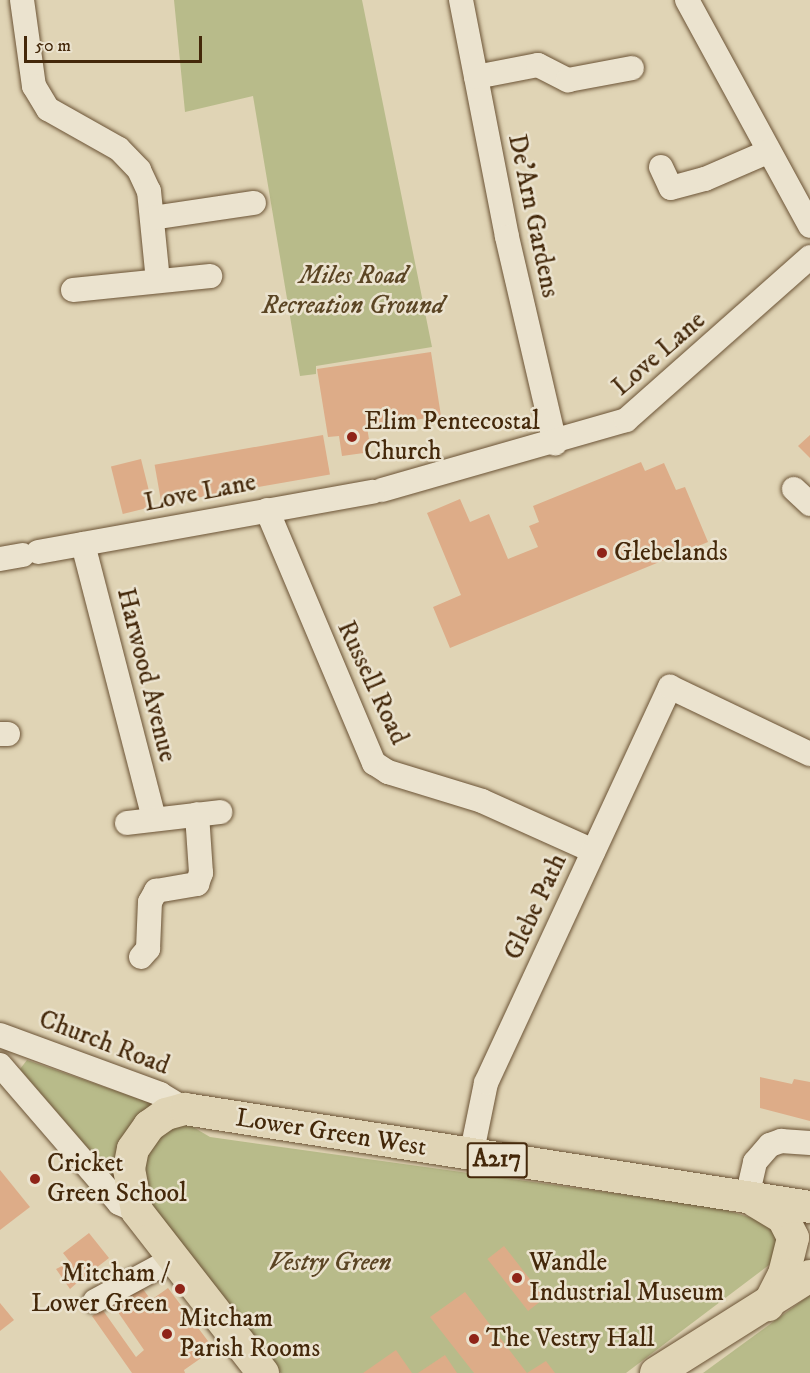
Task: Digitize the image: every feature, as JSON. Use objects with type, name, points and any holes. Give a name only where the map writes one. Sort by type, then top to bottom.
[{"type":"main road","name":"Lower Green West","points":[[185,1109],[471,1156],[810,1207]]},
{"type":"main road","points":[[185,1109],[149,1126],[133,1149],[129,1169],[137,1211],[263,1373]]},
{"type":"main road","points":[[747,1197],[783,1218],[793,1238],[784,1274],[768,1306]]},
{"type":"main road","points":[[656,1373],[768,1306],[810,1276]]},
{"type":"street","points":[[22,0],[34,86],[48,109],[119,149],[139,170],[149,191],[158,281]]},
{"type":"street","name":"De'Arn Gardens","points":[[461,0],[507,237],[555,443]]},
{"type":"street","points":[[687,0],[767,152],[810,226]]},
{"type":"street","points":[[476,77],[538,65],[568,80],[632,68]]},
{"type":"street","points":[[661,167],[670,188],[705,179],[767,152]]},
{"type":"street","points":[[152,218],[254,203]]},
{"type":"street","name":"Love Lane","points":[[20,555],[378,491],[555,443],[640,412],[810,257]]},
{"type":"street","points":[[74,290],[210,276]]},
{"type":"street","name":"Russell Road","points":[[267,510],[374,763],[482,801],[593,851]]},
{"type":"street","name":"Harwood Avenue","points":[[83,544],[154,819]]},
{"type":"street","name":"Glebe Path","points":[[471,1156],[486,1083],[670,687],[810,754]]},
{"type":"street","points":[[127,823],[209,813],[197,884],[156,891],[150,902],[148,949],[141,957]]},
{"type":"street","name":"Church Road","points":[[0,1035],[160,1094],[185,1109]]},
{"type":"street","points":[[0,1065],[119,1203],[137,1211]]},
{"type":"street","points":[[747,1197],[755,1162],[770,1145],[781,1140],[810,1143]]},
{"type":"street","points":[[95,1301],[173,1259]]},
{"type":"green space","name":"Miles Road Recreation Ground","points":[[174,0],[362,0],[432,347],[316,366],[316,374],[300,376],[253,96],[185,112]]},
{"type":"green space","name":"Vestry Green","points":[[27,1060],[156,1105],[210,1137],[719,1208],[769,1223],[778,1241],[776,1254],[769,1265],[626,1373],[281,1373],[20,1069]]},
{"type":"green space","points":[[810,1295],[810,1373],[703,1373]]},
{"type":"building","points":[[431,352],[441,416],[367,427],[371,452],[342,456],[339,436],[328,437],[317,369]]},
{"type":"building","points":[[323,435],[330,474],[162,504],[155,465]]},
{"type":"building","points":[[810,435],[810,458],[798,446]]},
{"type":"building","points":[[141,459],[153,507],[123,514],[111,466]]},
{"type":"building","name":"Glebelands","points":[[641,462],[645,471],[664,463],[676,490],[685,487],[708,542],[450,648],[433,607],[461,595],[427,513],[460,499],[470,522],[489,514],[508,559],[538,547],[529,526],[539,522],[533,506]]},
{"type":"building","points":[[760,1077],[792,1084],[794,1079],[810,1082],[810,1121],[760,1108]]},
{"type":"building","points":[[0,1170],[30,1207],[0,1230]]},
{"type":"building","points":[[89,1233],[109,1258],[83,1278],[78,1272],[74,1276],[78,1282],[70,1289],[56,1269],[70,1262],[63,1253]]},
{"type":"building","name":"Wandle Industrial Museum","points":[[504,1246],[545,1298],[528,1311],[487,1259]]},
{"type":"building","name":"Mitcham Parish Rooms","points":[[140,1285],[151,1300],[168,1288],[214,1349],[184,1370],[185,1373],[132,1373],[92,1316],[102,1309],[136,1357],[144,1350],[111,1302]]},
{"type":"building","name":"The Vestry Hall","points":[[465,1292],[527,1373],[474,1373],[430,1317]]},
{"type":"building","points":[[0,1303],[14,1320],[0,1331]]},
{"type":"building","points":[[396,1350],[412,1373],[363,1373]]},
{"type":"building","points":[[445,1355],[457,1373],[418,1373]]},
{"type":"building","points":[[546,1361],[555,1373],[527,1373]]},
{"type":"place","name":"Elim Pentecostal Church","points":[[352,437]]},
{"type":"place","name":"Glebelands","points":[[602,553]]},
{"type":"place","name":"Cricket Green School","points":[[35,1179]]},
{"type":"place","name":"Wandle Industrial Museum","points":[[517,1278]]},
{"type":"place","name":"Mitcham / Lower Green","points":[[180,1289]]},
{"type":"place","name":"Mitcham Parish Rooms","points":[[167,1334]]},
{"type":"place","name":"The Vestry Hall","points":[[474,1339]]}]
